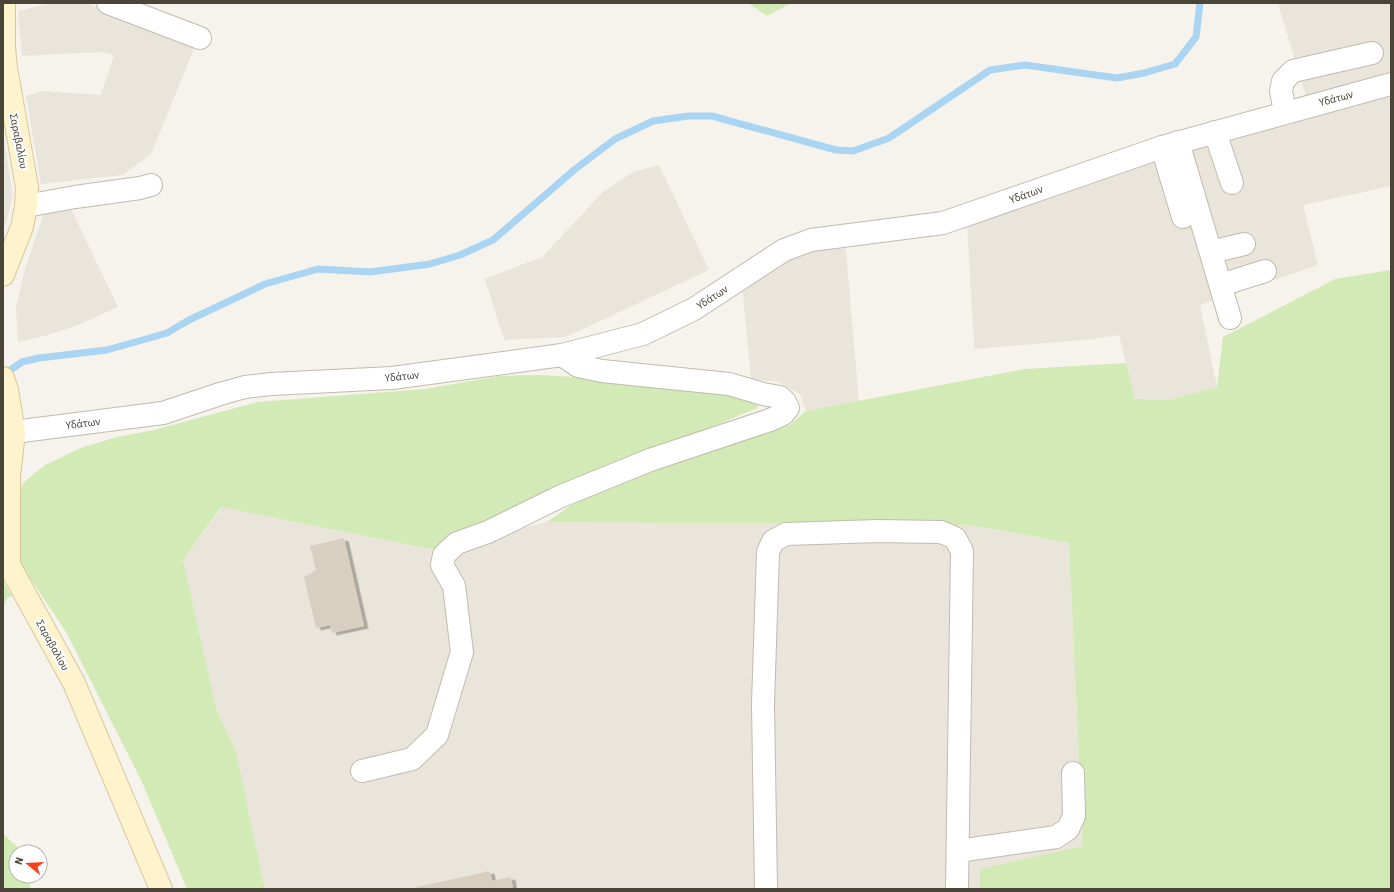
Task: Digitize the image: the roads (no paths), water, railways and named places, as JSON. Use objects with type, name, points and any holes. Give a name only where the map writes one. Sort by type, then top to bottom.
[{"type":"main road","name":"Σαραβαλίου","points":[[3,275],[22,227],[26,206],[26,177],[8,81],[4,48],[6,4]]},
{"type":"main road","name":"Σαραβαλίου","points":[[5,384],[14,432],[9,476],[9,565],[74,683],[161,889]]},
{"type":"street","points":[[108,3],[200,38]]},
{"type":"street","points":[[1285,112],[1281,91],[1282,81],[1293,71],[1372,53]]},
{"type":"street","name":"Υδάτων","points":[[14,432],[163,413],[245,387],[271,384],[392,378],[562,355],[643,334],[694,309],[784,250],[811,240],[943,223],[1170,145],[1285,112],[1391,84]]},
{"type":"street","points":[[1215,132],[1232,183]]},
{"type":"street","points":[[1170,145],[1183,217]]},
{"type":"street","points":[[1170,145],[1211,252],[1230,318]]},
{"type":"street","points":[[26,206],[151,185]]},
{"type":"street","points":[[1211,252],[1244,244]]},
{"type":"street","points":[[1221,285],[1266,271]]},
{"type":"street","points":[[362,771],[412,758],[437,735],[462,652],[454,586],[442,565],[444,555],[457,543],[488,532],[559,497],[650,460],[770,420],[782,414],[788,408],[780,397],[763,394],[729,384],[602,371],[578,366],[562,355]]},
{"type":"street","points":[[766,889],[762,704],[768,552],[773,541],[786,534],[878,531],[941,532],[955,538],[962,551],[957,889]]},
{"type":"street","points":[[958,851],[1056,837],[1068,829],[1074,816],[1073,773]]},
{"type":"waterway","points":[[3,375],[22,362],[39,358],[107,350],[167,333],[189,320],[265,284],[318,269],[370,272],[430,264],[460,255],[493,240],[574,170],[615,139],[653,121],[689,116],[712,116],[836,150],[853,151],[889,138],[990,70],[1025,65],[1117,78],[1144,73],[1175,64],[1196,37],[1200,3]]}]
